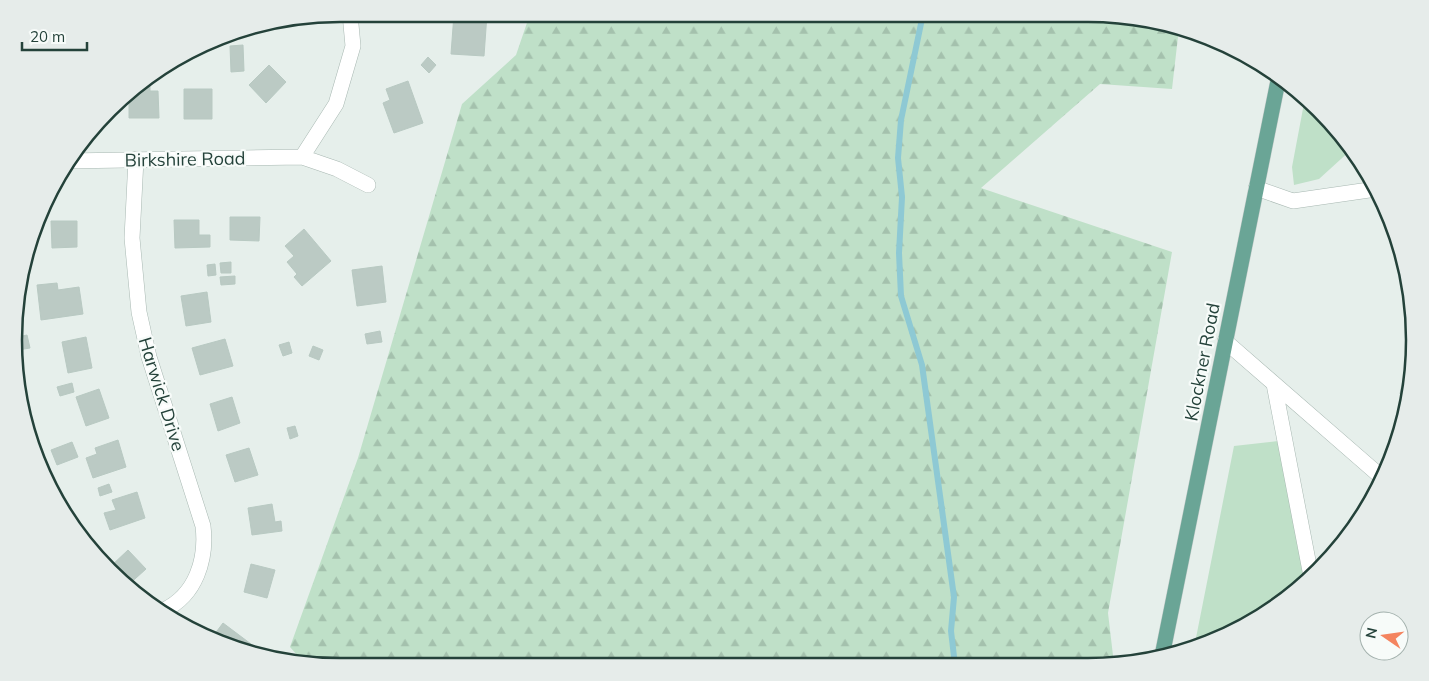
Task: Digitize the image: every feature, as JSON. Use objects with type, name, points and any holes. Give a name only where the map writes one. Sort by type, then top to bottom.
[{"type":"main road","name":"Klockner Road","points":[[1163,650],[1277,85]]},
{"type":"street","points":[[302,157],[336,104],[353,46],[351,22]]},
{"type":"street","name":"Birkshire Road","points":[[78,161],[302,157],[338,169],[368,185]]},
{"type":"street","name":"Harwick Drive","points":[[136,159],[132,238],[139,312],[149,357],[203,526],[205,542],[202,562],[196,580],[184,596],[168,607]]},
{"type":"street","points":[[1256,188],[1293,202],[1369,190]]},
{"type":"street","points":[[1225,341],[1377,473]]},
{"type":"street","points":[[1274,384],[1310,568]]},
{"type":"green space","points":[[527,22],[1088,22],[1130,25],[1178,35],[1172,89],[1100,84],[981,188],[1172,252],[1108,613],[1113,658],[320,658],[298,656],[290,647],[358,458],[462,104],[516,55]]},
{"type":"green space","points":[[1303,106],[1328,131],[1346,154],[1319,179],[1294,185],[1292,167]]},
{"type":"green space","points":[[1278,441],[1304,574],[1282,593],[1248,616],[1196,640],[1234,446]]},
{"type":"building","points":[[453,22],[486,22],[484,56],[451,54]]},
{"type":"building","points":[[243,45],[244,71],[231,72],[230,46]]},
{"type":"building","points":[[428,57],[436,65],[429,73],[421,65]]},
{"type":"building","points":[[269,65],[286,82],[266,103],[249,85]]},
{"type":"building","points":[[408,81],[423,123],[394,133],[383,103],[390,100],[386,89]]},
{"type":"building","points":[[150,86],[150,91],[158,91],[159,118],[129,118],[129,103],[131,101]]},
{"type":"building","points":[[184,89],[212,89],[212,119],[184,119]]},
{"type":"building","points":[[230,217],[260,217],[259,241],[230,240]]},
{"type":"building","points":[[174,220],[199,220],[199,235],[210,235],[210,247],[175,248]]},
{"type":"building","points":[[51,221],[77,221],[77,247],[52,248]]},
{"type":"building","points":[[304,229],[331,261],[302,286],[294,277],[297,274],[287,262],[294,256],[285,246]]},
{"type":"building","points":[[231,262],[231,273],[221,273],[220,263]]},
{"type":"building","points":[[215,264],[216,275],[208,276],[207,265]]},
{"type":"building","points":[[382,266],[386,302],[357,306],[352,270]]},
{"type":"building","points":[[235,276],[235,284],[221,285],[220,277]]},
{"type":"building","points":[[57,283],[58,290],[79,287],[83,314],[41,320],[37,285]]},
{"type":"building","points":[[207,292],[211,322],[186,326],[181,296]]},
{"type":"building","points":[[380,331],[382,342],[367,344],[365,334]]},
{"type":"building","points":[[27,335],[30,348],[22,349],[22,336]]},
{"type":"building","points":[[86,337],[92,368],[68,373],[62,342]]},
{"type":"building","points":[[225,339],[233,366],[200,375],[192,348]]},
{"type":"building","points":[[289,342],[292,353],[283,356],[279,345]]},
{"type":"building","points":[[313,346],[323,350],[319,360],[309,356]]},
{"type":"building","points":[[1405,370],[1402,394],[1400,394]]},
{"type":"building","points":[[72,383],[74,392],[60,396],[57,387]]},
{"type":"building","points":[[99,389],[109,418],[86,426],[76,397]]},
{"type":"building","points":[[232,397],[240,423],[218,431],[210,404]]},
{"type":"building","points":[[295,426],[298,436],[290,439],[287,428]]},
{"type":"building","points":[[118,440],[126,467],[93,478],[86,458],[97,454],[95,448]]},
{"type":"building","points":[[72,442],[78,457],[57,465],[51,450]]},
{"type":"building","points":[[249,448],[258,475],[235,482],[226,455]]},
{"type":"building","points":[[109,484],[112,492],[100,496],[98,488]]},
{"type":"building","points":[[137,492],[145,518],[110,530],[104,513],[116,510],[112,500]]},
{"type":"building","points":[[272,504],[275,522],[281,521],[282,531],[252,535],[248,508]]},
{"type":"building","points":[[128,550],[146,569],[132,581],[114,563]]},
{"type":"building","points":[[251,564],[275,570],[267,598],[244,592]]},
{"type":"building","points":[[223,623],[255,647],[238,642],[216,633]]},
{"type":"waterway","points":[[921,22],[901,120],[898,158],[902,197],[899,253],[901,296],[922,365],[954,597],[951,631],[954,658]]}]
